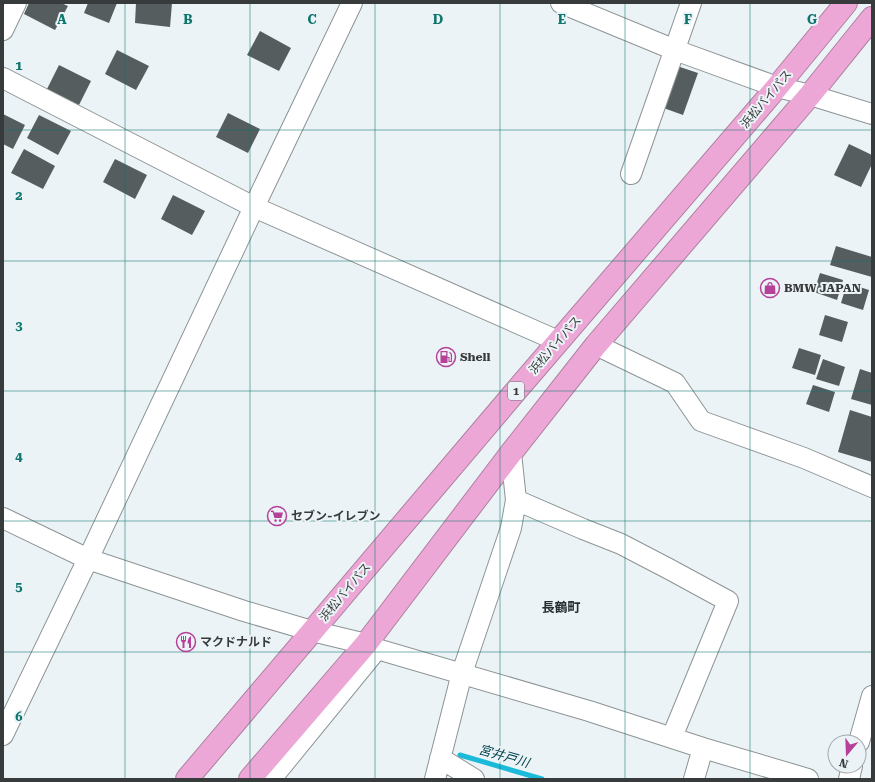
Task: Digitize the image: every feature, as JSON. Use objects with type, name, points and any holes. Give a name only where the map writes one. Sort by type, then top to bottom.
[{"type":"highway","name":"浜松バイパス","points":[[187,779],[558,341],[777,87],[846,3]]},
{"type":"highway","points":[[250,779],[372,646],[511,453],[596,345],[810,95],[872,18]]},
{"type":"street","points":[[3,30],[16,3]]},
{"type":"street","points":[[3,735],[352,3]]},
{"type":"street","points":[[561,3],[674,50],[777,87],[810,95],[872,114]]},
{"type":"street","points":[[631,174],[691,3]]},
{"type":"street","points":[[3,78],[254,207],[558,341]]},
{"type":"street","points":[[596,345],[675,383],[701,421],[804,458],[872,487]]},
{"type":"street","points":[[435,779],[462,673],[511,528],[516,500],[511,453]]},
{"type":"street","points":[[516,500],[621,544],[728,601],[672,737]]},
{"type":"street","points":[[3,518],[88,559],[244,611],[312,631],[372,646],[589,710],[703,748],[808,779]]},
{"type":"street","points":[[271,779],[372,646]]},
{"type":"street","points":[[861,734],[872,696]]},
{"type":"street","points":[[694,779],[703,748]]},
{"type":"street","points":[[440,758],[474,779]]},
{"type":"building","points":[[29,3],[61,3],[68,6],[55,30],[24,14]]},
{"type":"building","points":[[88,3],[117,3],[109,23],[84,13]]},
{"type":"building","points":[[136,3],[172,3],[170,27],[135,23]]},
{"type":"building","points":[[260,31],[291,48],[279,71],[247,55]]},
{"type":"building","points":[[117,50],[149,66],[136,90],[105,74]]},
{"type":"building","points":[[59,65],[91,81],[79,105],[47,89]]},
{"type":"building","points":[[674,65],[698,73],[683,115],[658,106]]},
{"type":"building","points":[[228,113],[260,129],[248,153],[216,137]]},
{"type":"building","points":[[3,114],[25,125],[13,149],[3,144]]},
{"type":"building","points":[[39,115],[71,131],[58,155],[27,138]]},
{"type":"building","points":[[849,144],[872,155],[872,164],[861,187],[834,175]]},
{"type":"building","points":[[24,149],[55,166],[43,189],[11,173]]},
{"type":"building","points":[[115,159],[147,175],[135,199],[103,182]]},
{"type":"building","points":[[173,195],[205,211],[192,235],[161,219]]},
{"type":"building","points":[[836,246],[872,257],[872,277],[830,265]]},
{"type":"building","points":[[820,273],[843,280],[837,300],[814,292]]},
{"type":"building","points":[[847,283],[869,290],[863,310],[841,303]]},
{"type":"building","points":[[825,315],[848,322],[842,342],[819,335]]},
{"type":"building","points":[[799,348],[821,355],[815,375],[792,368]]},
{"type":"building","points":[[823,359],[845,367],[839,386],[816,379]]},
{"type":"building","points":[[860,369],[872,373],[872,405],[851,399]]},
{"type":"building","points":[[813,385],[835,392],[829,412],[806,404]]},
{"type":"building","points":[[850,410],[872,417],[872,462],[838,452]]},
{"type":"waterway","name":"宮井戸川","points":[[460,755],[542,779]]},
{"type":"place","name":"BMW JAPAN","points":[[770,288]]},
{"type":"place","name":"Shell","points":[[446,357]]},
{"type":"place","name":"セブン-イレブン","points":[[277,516]]},
{"type":"place","name":"マクドナルド","points":[[186,642]]},
{"type":"district","name":"長鶴町","points":[[561,607]]}]
